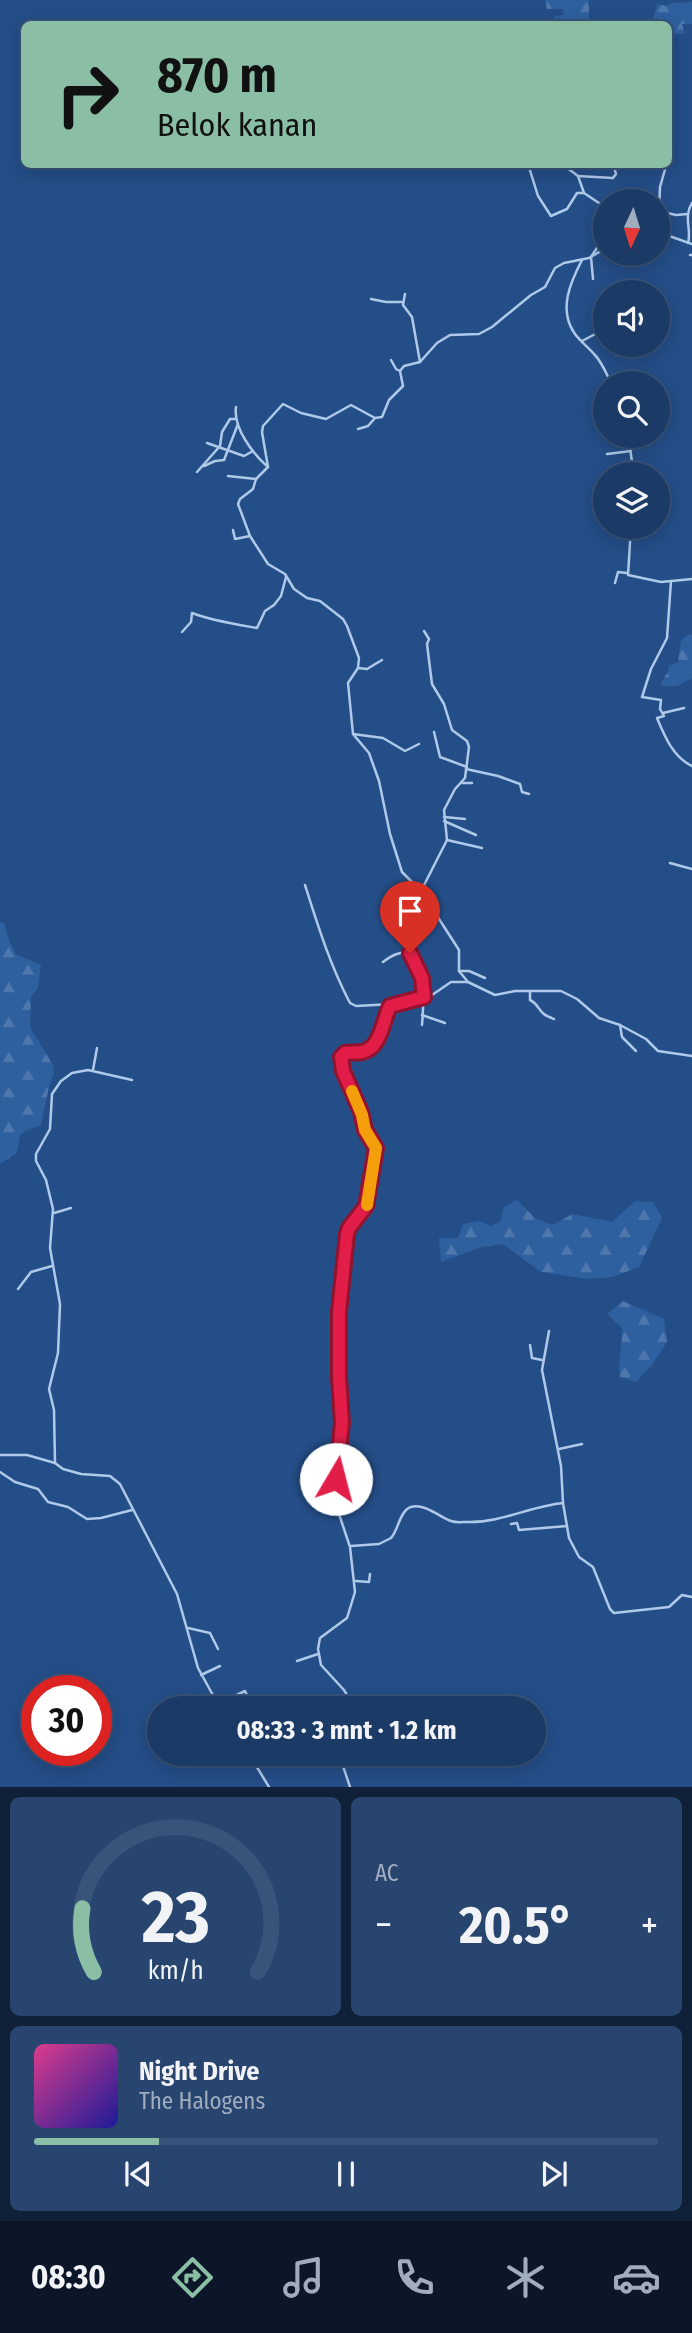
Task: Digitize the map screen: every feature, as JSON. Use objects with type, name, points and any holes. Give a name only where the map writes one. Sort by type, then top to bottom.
[{"type":"street","points":[[529,168],[538,196],[551,216],[565,210],[578,193],[584,193],[593,199]]},
{"type":"street","points":[[567,168],[578,176],[613,178],[616,174],[614,168]]},
{"type":"street","points":[[665,168],[660,188],[659,211],[676,215],[688,214]]},
{"type":"street","points":[[578,176],[584,193]]},
{"type":"street","points":[[670,236],[690,244],[687,225],[692,203]]},
{"type":"street","points":[[593,254],[593,279]]},
{"type":"street","points":[[400,370],[404,366],[420,362],[437,343],[450,335],[479,334],[492,327],[545,287],[555,268],[591,257]]},
{"type":"street","points":[[582,259],[571,280],[566,303],[573,331],[598,358],[605,371]]},
{"type":"street","points":[[405,294],[403,306],[412,317],[420,362]]},
{"type":"street","points":[[372,299],[403,302]]},
{"type":"street","points":[[582,341],[593,335]]},
{"type":"street","points":[[391,360],[396,369],[400,370]]},
{"type":"street","points":[[358,429],[368,426],[375,418],[382,416],[389,400],[403,386],[400,370]]},
{"type":"street","points":[[268,467],[263,426],[283,404],[301,413],[326,419],[351,405],[375,418]]},
{"type":"street","points":[[201,467],[225,460],[237,421],[236,407]]},
{"type":"street","points":[[197,472],[221,445],[222,432],[230,419],[237,421],[253,451],[268,467]]},
{"type":"street","points":[[206,443],[244,456],[253,451]]},
{"type":"street","points":[[630,448],[632,462]]},
{"type":"street","points":[[607,454],[631,451]]},
{"type":"street","points":[[268,467],[256,479],[253,489],[240,499],[238,504],[250,536],[268,564],[286,577],[294,589],[307,598],[320,601],[343,619],[359,658],[358,668],[348,682],[354,734],[369,753],[379,781],[390,834],[402,872],[421,891],[460,950],[460,971],[468,982]]},
{"type":"street","points":[[228,475],[256,479]]},
{"type":"street","points":[[233,530],[235,539],[250,536]]},
{"type":"street","points":[[627,573],[630,539]]},
{"type":"street","points":[[615,583],[618,572],[654,581],[692,579]]},
{"type":"street","points":[[182,632],[191,622],[191,613],[202,615],[211,621],[257,628],[265,611],[281,596],[286,577]]},
{"type":"street","points":[[663,713],[660,709],[661,700],[642,696],[650,669],[667,638],[671,581]]},
{"type":"street","points":[[421,891],[447,840],[444,810],[467,768],[469,745],[452,730],[444,704],[432,684],[427,644],[429,639],[424,631]]},
{"type":"street","points":[[358,668],[367,669],[382,660]]},
{"type":"street","points":[[663,713],[684,708]]},
{"type":"street","points":[[663,713],[664,716],[657,719],[669,744],[675,753],[692,766]]},
{"type":"street","points":[[433,732],[440,757],[520,784],[522,792],[528,794]]},
{"type":"street","points":[[354,734],[385,739],[406,751],[419,744]]},
{"type":"street","points":[[461,783],[472,783]]},
{"type":"street","points":[[444,819],[465,819]]},
{"type":"street","points":[[444,819],[476,835]]},
{"type":"street","points":[[447,840],[482,848]]},
{"type":"street","points":[[670,863],[692,869]]},
{"type":"street","points":[[305,885],[321,931],[325,953],[350,1003],[356,1006],[393,1004],[424,997],[435,994],[451,982],[468,982],[495,995],[515,991],[561,991],[577,999],[598,1018],[620,1025],[646,1039],[658,1051],[692,1056]]},
{"type":"street","points":[[383,962],[396,954],[410,953],[422,978],[422,1025]]},
{"type":"street","points":[[460,971],[468,971],[485,978]]},
{"type":"street","points":[[530,992],[530,1000],[535,1002],[541,1013],[554,1019]]},
{"type":"street","points":[[348,1696],[324,1669],[318,1654],[320,1638],[341,1624],[349,1614],[355,1581],[350,1561],[350,1546],[338,1514],[337,1496],[336,1465],[342,1423],[339,1377],[340,1306],[347,1232],[366,1206],[376,1148],[365,1130],[361,1112],[343,1071],[341,1057],[345,1053],[363,1052],[371,1047],[382,1030],[389,1007],[393,1004]]},
{"type":"street","points":[[422,1015],[445,1023]]},
{"type":"street","points":[[620,1025],[622,1037],[636,1051]]},
{"type":"street","points":[[93,1070],[97,1048]]},
{"type":"street","points":[[55,1463],[54,1410],[49,1389],[58,1353],[60,1304],[50,1243],[54,1213],[46,1180],[36,1158],[37,1151],[50,1129],[52,1094],[57,1084],[72,1073],[93,1070],[132,1080]]},
{"type":"street","points":[[54,1213],[71,1208]]},
{"type":"street","points":[[18,1289],[31,1272],[52,1266]]},
{"type":"street","points":[[549,1331],[542,1360],[544,1382],[552,1410],[559,1449],[563,1503],[574,1549],[593,1567],[614,1613],[669,1607],[682,1595],[692,1597]]},
{"type":"street","points":[[530,1345],[533,1359],[542,1360]]},
{"type":"street","points":[[559,1449],[582,1444]]},
{"type":"street","points":[[0,1455],[27,1455],[81,1474],[113,1477],[122,1487],[177,1594],[201,1675],[213,1696]]},
{"type":"street","points":[[0,1472],[15,1482],[38,1489],[48,1502],[68,1507],[87,1519],[132,1510]]},
{"type":"street","points":[[350,1546],[379,1544],[391,1538],[406,1509],[412,1507],[435,1512],[451,1521],[476,1522],[506,1517],[537,1506],[563,1503]]},
{"type":"street","points":[[511,1524],[517,1523],[519,1530],[567,1526]]},
{"type":"street","points":[[355,1581],[369,1582],[370,1574]]},
{"type":"street","points":[[186,1628],[211,1633],[218,1649]]},
{"type":"street","points":[[297,1661],[318,1654]]},
{"type":"street","points":[[201,1675],[220,1666]]},
{"type":"street","points":[[257,1766],[270,1787]]},
{"type":"street","points":[[343,1766],[350,1787]]},
{"type":"green space","points":[[545,0],[589,0],[589,21],[555,21],[554,16],[563,15],[563,9],[547,9]]},
{"type":"green space","points":[[692,2],[692,24],[682,24],[685,34],[672,34],[672,21],[653,19],[657,4],[666,6],[671,3]]},
{"type":"green space","points":[[689,634],[692,635],[692,678],[677,686],[661,686],[669,666],[678,662],[681,640]]},
{"type":"green space","points":[[0,922],[4,923],[16,954],[41,965],[38,988],[31,997],[30,1027],[53,1065],[54,1073],[41,1125],[20,1135],[17,1153],[0,1164]]},
{"type":"green space","points":[[517,1200],[536,1219],[553,1225],[572,1214],[612,1222],[635,1201],[653,1202],[662,1218],[639,1267],[613,1277],[588,1279],[541,1272],[503,1244],[481,1247],[441,1262],[439,1238],[458,1238],[463,1224],[480,1221],[491,1226],[500,1222],[504,1207]]},
{"type":"green space","points":[[623,1301],[664,1319],[667,1342],[652,1365],[636,1382],[620,1377],[622,1328],[607,1314]]},
{"type":"slow traffic","points":[[352,1091],[365,1130],[376,1148],[367,1205]]},
{"type":"route","points":[[336,1479],[342,1423],[339,1312],[347,1234],[366,1206],[376,1148],[365,1130],[361,1112],[343,1071],[341,1057],[345,1053],[363,1052],[371,1047],[382,1030],[390,1006],[424,997],[422,978],[410,953]]}]
